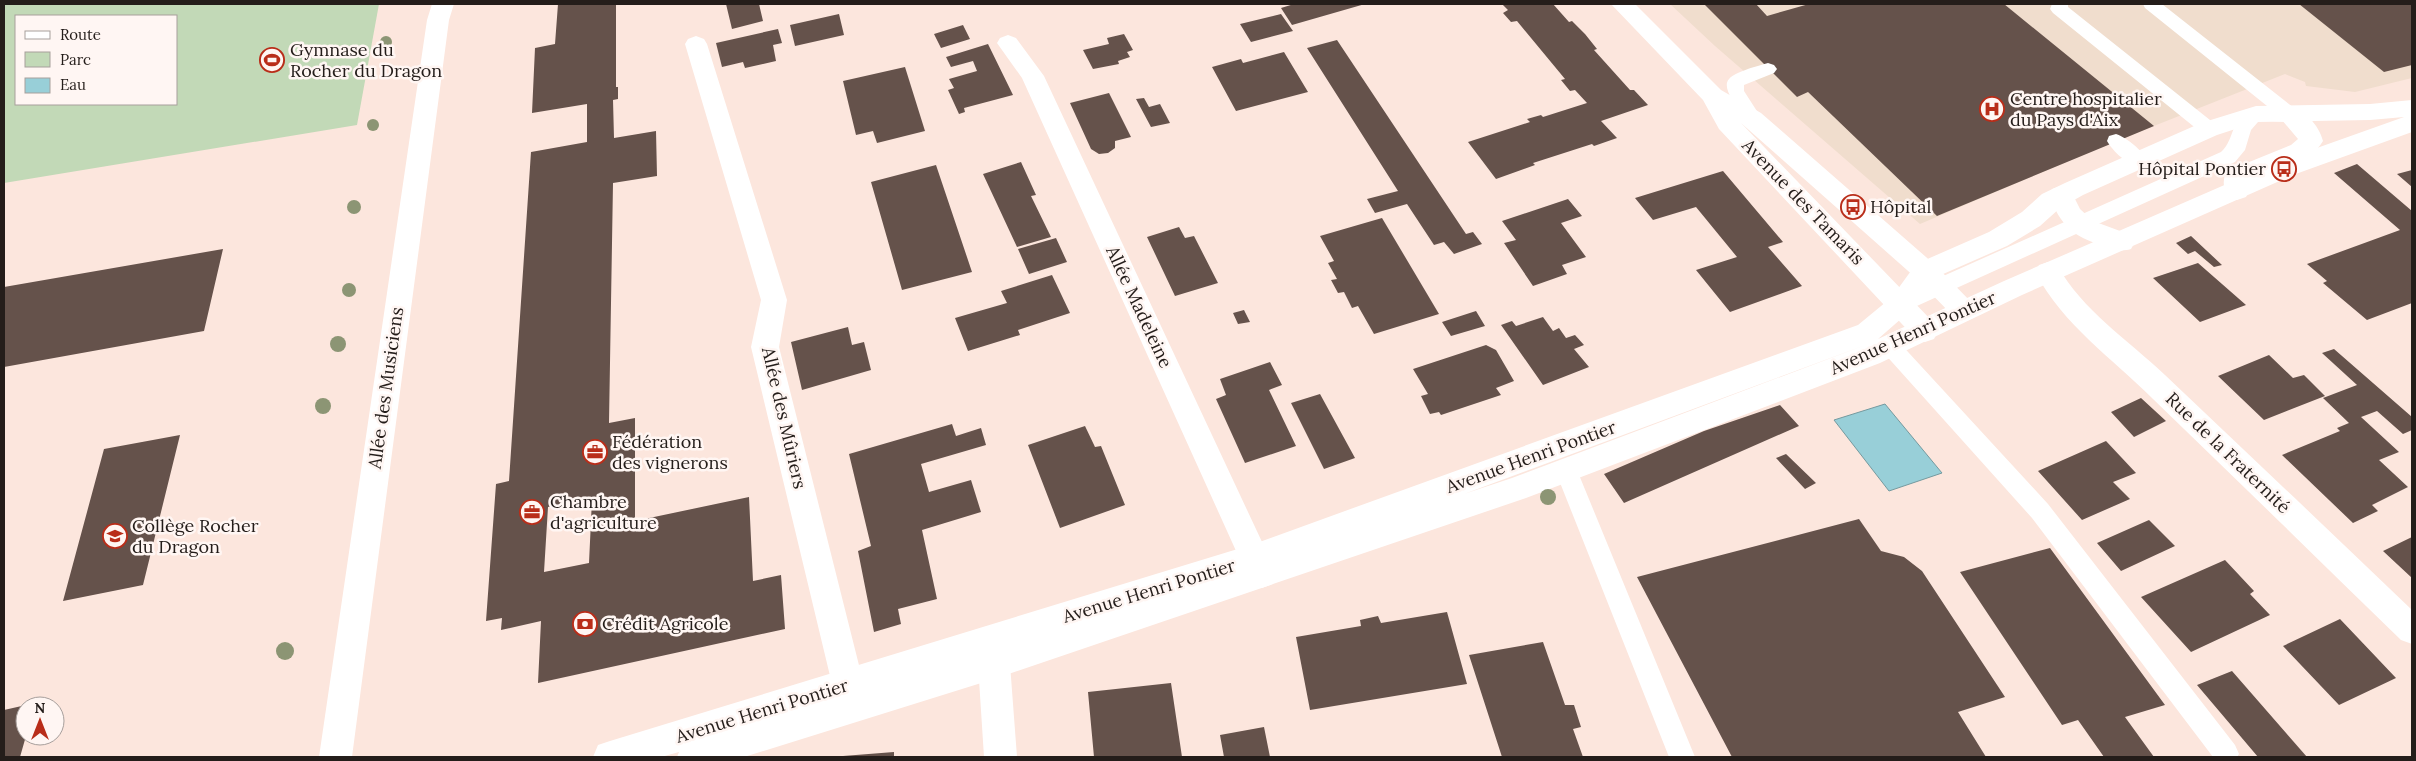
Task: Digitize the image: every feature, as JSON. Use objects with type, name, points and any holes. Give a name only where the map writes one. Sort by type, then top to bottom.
[{"type":"street","name":"Avenue des Tamaris","points":[[1622,4],[1712,95],[1728,123],[1925,330]]},
{"type":"street","name":"Allée des Musiciens","points":[[335,757],[439,9]]},
{"type":"street","name":"Allée Madeleine","points":[[1008,43],[1032,76],[1258,566]]},
{"type":"street","name":"Allée des Mûriers","points":[[696,44],[774,300],[764,347],[852,697]]},
{"type":"street","name":"Avenue des Tamaris","points":[[1712,95],[1753,118],[1932,279],[1964,311]]},
{"type":"street","points":[[1932,279],[2031,219],[2061,195],[2209,129],[2256,114],[2370,112],[2412,108]]},
{"type":"street","points":[[2237,191],[2236,177],[2300,152],[2311,141],[2309,132],[2288,113]]},
{"type":"street","name":"Avenue Henri Pontier","points":[[693,757],[852,697],[1258,566],[1566,470],[1890,346],[2048,272],[2122,242],[2284,169],[2412,123]]},
{"type":"street","points":[[2061,195],[2067,212],[2078,225],[2092,234],[2122,242]]},
{"type":"street","name":"Rue de la Fraternité","points":[[2048,272],[2057,292],[2074,311],[2137,366],[2412,630]]},
{"type":"street","name":"Avenue Henri Pontier","points":[[610,757],[994,664],[1258,566],[1867,333],[1932,279]]},
{"type":"street","points":[[994,664],[1001,757]]},
{"type":"lane","points":[[2060,4],[2059,9],[2209,129]]},
{"type":"lane","points":[[2151,4],[2288,113]]},
{"type":"lane","points":[[1753,118],[1735,91],[1735,83],[1740,78],[1768,69]]},
{"type":"lane","points":[[1932,279],[2078,225],[2228,156],[2236,150],[2237,136],[2244,122],[2256,114]]},
{"type":"lane","points":[[2116,141],[2138,160]]},
{"type":"lane","points":[[1890,346],[1969,425],[2040,511],[2226,754]]},
{"type":"lane","points":[[1566,470],[1682,757]]},
{"type":"shaded area","name":"Centre hospitalier du Pays d'Aix","points":[[1670,4],[2412,4],[2412,78],[2355,92],[2306,86],[2305,82],[2285,74],[2116,141],[1920,224],[1715,46]]},
{"type":"green space","name":"Gymnase du Rocher du Dragon","points":[[4,4],[379,4],[357,125],[4,183]]},
{"type":"water","points":[[1885,404],[1942,473],[1889,491],[1834,420]]},
{"type":"building","points":[[558,4],[616,4],[616,87],[618,87],[618,99],[613,100],[614,138],[656,131],[657,176],[613,183],[609,423],[635,418],[635,521],[749,497],[753,581],[781,575],[785,629],[538,683],[541,621],[501,630],[502,618],[486,621],[496,484],[509,481],[531,152],[587,142],[587,104],[532,113],[535,48],[555,44]],"holes":[[[592,499],[589,563],[544,572],[548,507]]]},
{"type":"building","points":[[726,4],[759,4],[763,21],[732,29]]},
{"type":"building","points":[[1294,4],[1365,4],[1292,25],[1281,8]]},
{"type":"building","points":[[1502,4],[1553,4],[1569,22],[1572,21],[1585,34],[1597,49],[1594,50],[1630,90],[1634,90],[1648,105],[1601,121],[1617,138],[1533,163],[1535,165],[1496,179],[1468,142],[1530,122],[1527,119],[1541,115],[1543,117],[1587,103],[1575,90],[1570,91],[1561,80],[1565,79],[1517,21],[1511,22],[1503,13],[1508,10]]},
{"type":"building","points":[[1704,4],[1756,4],[1767,16],[1809,4],[2004,4],[2154,126],[1937,216],[1808,92],[1797,97]]},
{"type":"building","points":[[2299,4],[2412,4],[2412,65],[2384,72]]},
{"type":"building","points":[[839,14],[844,35],[795,46],[790,25]]},
{"type":"building","points":[[1281,14],[1293,31],[1251,42],[1240,24]]},
{"type":"building","points":[[963,25],[970,39],[941,48],[934,34]]},
{"type":"building","points":[[778,29],[782,43],[773,45],[776,61],[745,68],[743,62],[722,67],[716,43]]},
{"type":"building","points":[[1124,34],[1133,50],[1127,52],[1130,57],[1118,61],[1119,64],[1093,69],[1083,50],[1109,44],[1107,38]]},
{"type":"building","points":[[1337,40],[1466,234],[1473,232],[1482,244],[1454,254],[1444,242],[1434,245],[1407,204],[1375,213],[1367,199],[1398,191],[1307,48]]},
{"type":"building","points":[[988,44],[1013,95],[964,108],[965,112],[959,114],[948,90],[954,88],[949,79],[977,71],[973,61],[951,67],[946,57]]},
{"type":"building","points":[[1284,52],[1308,92],[1236,111],[1212,67],[1241,59],[1243,63]]},
{"type":"building","points":[[905,67],[925,131],[877,143],[873,131],[856,135],[843,81]]},
{"type":"building","points":[[1109,93],[1131,137],[1115,141],[1115,148],[1108,153],[1099,154],[1091,149],[1070,103]]},
{"type":"building","points":[[1144,98],[1149,107],[1160,104],[1170,123],[1151,127],[1136,99]]},
{"type":"building","points":[[1021,162],[1036,195],[1031,196],[1051,237],[1017,247],[983,174]]},
{"type":"building","points":[[2357,164],[2412,211],[2412,303],[2367,320],[2323,283],[2327,281],[2307,264],[2400,230],[2334,173]]},
{"type":"building","points":[[936,165],[972,272],[902,290],[871,182]]},
{"type":"building","points":[[2412,170],[2412,187],[2397,174]]},
{"type":"building","points":[[1723,171],[1783,242],[1768,247],[1802,286],[1730,312],[1696,270],[1737,257],[1696,207],[1653,220],[1635,198]]},
{"type":"building","points":[[1568,199],[1582,216],[1561,223],[1586,257],[1562,265],[1567,274],[1533,286],[1504,243],[1516,240],[1502,221]]},
{"type":"building","points":[[1382,218],[1439,314],[1374,334],[1358,306],[1352,308],[1344,292],[1338,293],[1331,280],[1337,279],[1328,263],[1334,261],[1320,236]]},
{"type":"building","points":[[1179,227],[1185,238],[1194,236],[1218,283],[1175,296],[1147,237]]},
{"type":"building","points":[[2191,236],[2222,265],[2214,267],[2195,251],[2188,254],[2176,243]]},
{"type":"building","points":[[1056,238],[1067,262],[1029,274],[1018,249]]},
{"type":"building","points":[[223,249],[204,331],[4,367],[4,287]]},
{"type":"building","points":[[2198,263],[2246,305],[2200,322],[2153,278]]},
{"type":"building","points":[[1052,275],[1070,313],[1018,330],[1020,335],[968,351],[955,318],[1007,303],[1001,291]]},
{"type":"building","points":[[1244,310],[1250,322],[1238,324],[1233,313]]},
{"type":"building","points":[[1476,311],[1485,326],[1451,336],[1442,322]]},
{"type":"building","points":[[1543,317],[1553,331],[1559,328],[1566,338],[1575,335],[1584,345],[1574,349],[1589,367],[1543,385],[1501,325],[1512,321],[1516,326]]},
{"type":"building","points":[[848,327],[852,345],[864,342],[871,370],[802,390],[791,342]]},
{"type":"building","points":[[1486,345],[1496,350],[1514,381],[1496,388],[1501,395],[1441,415],[1439,412],[1430,414],[1421,396],[1428,394],[1413,369]]},
{"type":"building","points":[[2334,349],[2412,417],[2412,430],[2403,434],[2377,411],[2361,417],[2399,452],[2379,460],[2408,487],[2372,505],[2378,511],[2353,523],[2282,455],[2340,431],[2337,428],[2349,423],[2323,398],[2357,385],[2322,353]]},
{"type":"building","points":[[2269,355],[2293,378],[2304,375],[2325,396],[2264,420],[2218,376]]},
{"type":"building","points":[[1270,362],[1282,385],[1269,390],[1296,446],[1245,463],[1216,399],[1226,395],[1220,379]]},
{"type":"building","points":[[1320,394],[1355,458],[1324,469],[1291,403]]},
{"type":"building","points":[[2141,398],[2166,421],[2134,437],[2111,412]]},
{"type":"building","points":[[1780,405],[1799,426],[1624,503],[1604,474],[1704,431]]},
{"type":"building","points":[[952,424],[956,436],[981,428],[986,445],[921,464],[929,492],[971,480],[981,512],[922,530],[937,599],[898,609],[901,624],[874,632],[858,551],[871,546],[849,454]]},
{"type":"building","points":[[1085,426],[1095,447],[1101,446],[1125,505],[1060,528],[1028,445]]},
{"type":"building","points":[[180,435],[143,585],[63,601],[104,449]]},
{"type":"building","points":[[2106,441],[2136,473],[2113,482],[2130,499],[2082,520],[2038,471]]},
{"type":"building","points":[[1786,454],[1816,483],[1805,489],[1776,458]]},
{"type":"building","points":[[1859,519],[1881,551],[1904,557],[1922,571],[2005,697],[1958,712],[1986,757],[1732,757],[1637,577]]},
{"type":"building","points":[[2149,520],[2175,546],[2121,571],[2097,543]]},
{"type":"building","points":[[2412,537],[2412,578],[2383,551]]},
{"type":"building","points":[[2050,548],[2165,705],[2125,717],[2154,757],[2104,757],[2078,720],[2062,725],[1960,572]]},
{"type":"building","points":[[2225,560],[2254,591],[2250,594],[2270,615],[2191,652],[2141,597]]},
{"type":"building","points":[[1447,612],[1467,684],[1310,710],[1296,637],[1361,626],[1360,620],[1378,616],[1381,623]]},
{"type":"building","points":[[2340,619],[2396,678],[2339,705],[2283,646]]},
{"type":"building","points":[[1543,642],[1565,705],[1574,705],[1581,727],[1573,729],[1583,757],[1502,757],[1469,655]]},
{"type":"building","points":[[2232,671],[2307,757],[2258,757],[2197,685]]},
{"type":"building","points":[[1171,683],[1182,757],[1094,757],[1088,692]]},
{"type":"building","points":[[15,708],[15,746],[23,746],[20,757],[4,757],[4,710]]},
{"type":"building","points":[[1264,727],[1270,757],[1224,757],[1220,735]]},
{"type":"building","points":[[894,752],[894,757],[843,757],[843,756]]},
{"type":"place","name":"Gymnase du Rocher du Dragon","points":[[272,60]]},
{"type":"place","name":"Centre hospitalier du Pays d'Aix","points":[[1992,109]]},
{"type":"place","name":"Hôpital Pontier","points":[[2284,169]]},
{"type":"place","name":"Hôpital","points":[[1853,207]]},
{"type":"place","name":"Fédération des vignerons","points":[[595,452]]},
{"type":"place","name":"Chambre d'agriculture","points":[[532,512]]},
{"type":"place","name":"Collège Rocher du Dragon","points":[[115,536]]},
{"type":"place","name":"Crédit Agricole","points":[[585,624]]}]
